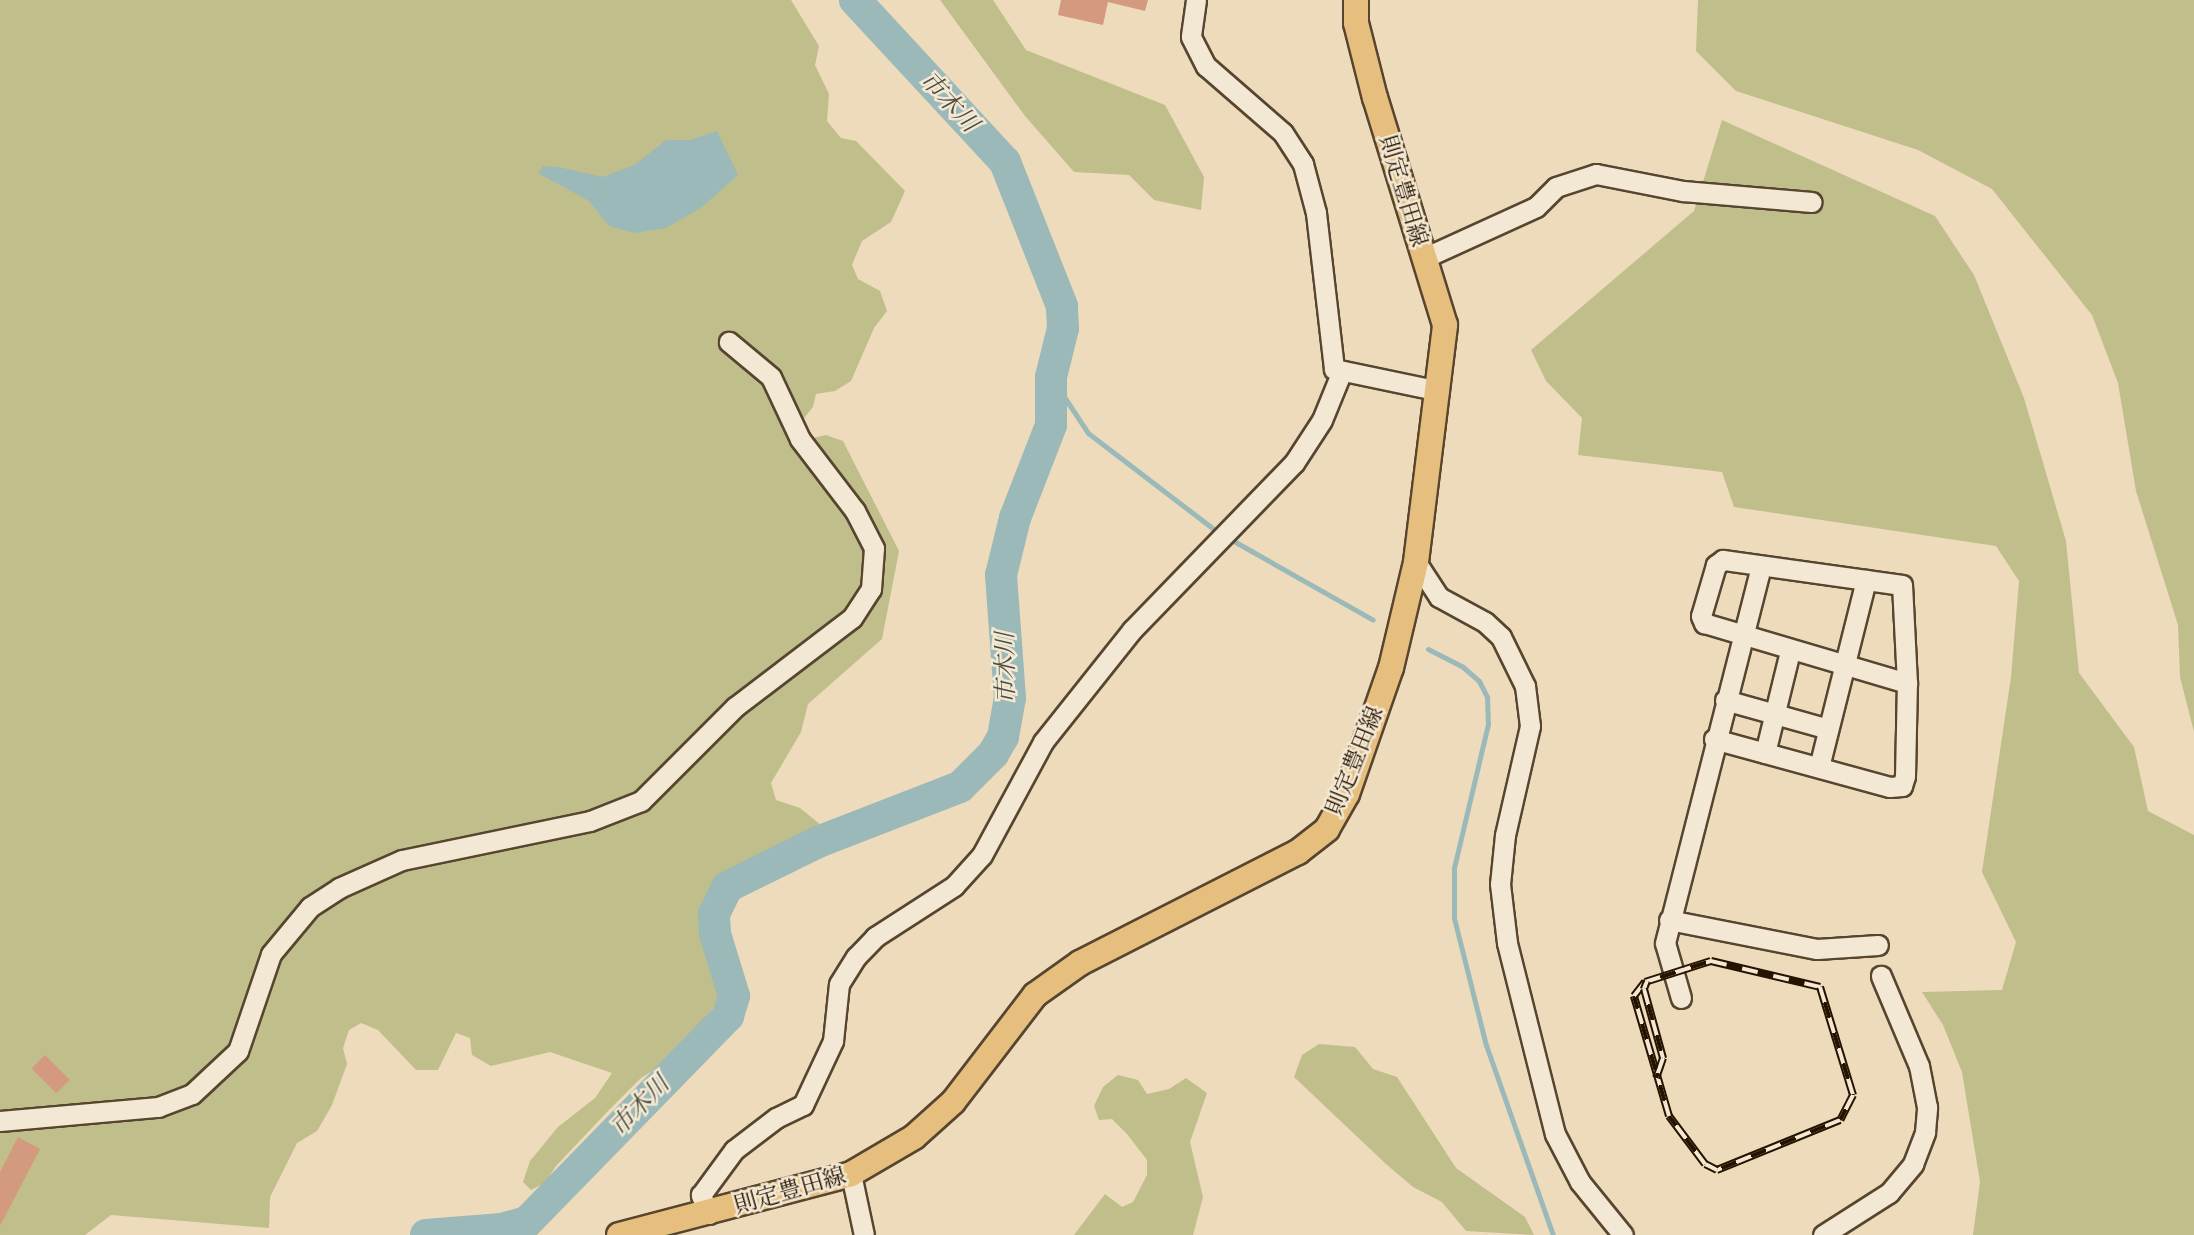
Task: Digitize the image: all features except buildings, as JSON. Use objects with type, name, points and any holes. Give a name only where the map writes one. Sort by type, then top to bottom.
[{"type":"main road","name":"則定豊田線","points":[[619,1235],[709,1214],[851,1174],[914,1138],[953,1102],[1035,995],[1080,963],[1298,852],[1327,829],[1348,794],[1391,668],[1416,562],[1445,325],[1375,98],[1356,23],[1356,0]]},
{"type":"street","points":[[1196,0],[1191,37],[1206,66],[1283,133],[1303,164],[1316,213],[1334,369],[1439,391]]},
{"type":"street","points":[[1424,258],[1536,207],[1556,187],[1596,174],[1683,191],[1812,202]]},
{"type":"street","points":[[0,1121],[158,1107],[192,1094],[238,1051],[271,954],[310,907],[339,888],[402,860],[590,821],[640,801],[735,707],[852,618],[870,589],[874,548],[855,511],[800,439],[771,377],[729,342]]},
{"type":"street","points":[[709,1214],[701,1195],[734,1150],[776,1118],[803,1105],[833,1041],[839,984],[856,957],[875,937],[954,886],[982,855],[1043,742],[1094,673],[1294,463],[1322,420],[1342,371]]},
{"type":"street","points":[[1714,739],[1890,787],[1902,786],[1907,683],[1905,591],[1896,583],[1723,560],[1716,565],[1700,616],[1704,623],[1790,651],[1907,683]]},
{"type":"street","points":[[1416,562],[1439,597],[1485,622],[1501,637],[1525,685],[1530,726],[1505,835],[1500,884],[1507,943],[1555,1134],[1580,1182],[1623,1235]]},
{"type":"street","points":[[1681,998],[1665,943],[1714,739],[1761,566]]},
{"type":"street","points":[[1819,767],[1866,580]]},
{"type":"street","points":[[1765,752],[1790,651]]},
{"type":"street","points":[[1725,700],[1828,729]]},
{"type":"street","points":[[1670,920],[1817,949],[1878,945]]},
{"type":"street","points":[[1823,1235],[1889,1192],[1913,1164],[1925,1132],[1927,1107],[1919,1066],[1881,976]]},
{"type":"street","points":[[851,1174],[864,1235]]},
{"type":"shaded area","points":[[0,0],[791,0],[819,46],[815,65],[829,94],[827,121],[841,138],[856,141],[905,191],[891,222],[862,241],[852,265],[858,279],[880,291],[887,311],[874,328],[851,381],[835,391],[816,394],[813,407],[800,423],[817,451],[813,438],[826,435],[843,441],[899,551],[882,639],[808,704],[801,732],[771,783],[776,800],[800,808],[821,825],[817,835],[719,888],[711,907],[710,933],[728,982],[729,1005],[715,1006],[663,1064],[641,1078],[608,1111],[556,1166],[545,1183],[531,1190],[523,1182],[530,1161],[558,1127],[595,1098],[612,1073],[550,1052],[491,1066],[472,1055],[470,1038],[456,1033],[438,1070],[416,1070],[378,1030],[361,1023],[349,1030],[343,1048],[347,1064],[332,1105],[317,1131],[297,1143],[270,1197],[269,1228],[111,1215],[85,1235],[0,1235]]},
{"type":"shaded area","points":[[940,0],[993,0],[1026,50],[1165,105],[1204,177],[1201,210],[1154,200],[1129,175],[1074,172],[1025,116]]},
{"type":"shaded area","points":[[1698,0],[2194,0],[2194,732],[2180,677],[2178,625],[2136,491],[2118,383],[2092,315],[1992,189],[1918,150],[1736,91],[1696,51]]},
{"type":"shaded area","points":[[1722,120],[1935,216],[1974,275],[2024,398],[2066,541],[2079,673],[2134,747],[2148,811],[2194,835],[2194,1235],[1973,1235],[1980,1182],[1962,1072],[1943,1025],[1922,992],[2002,990],[2016,942],[1982,872],[2011,677],[2019,581],[1996,546],[1734,507],[1722,472],[1578,455],[1582,418],[1546,381],[1531,350],[1694,211]]},
{"type":"shaded area","points":[[1319,1044],[1355,1047],[1373,1069],[1397,1077],[1456,1168],[1525,1217],[1534,1235],[1466,1231],[1442,1202],[1413,1187],[1386,1164],[1294,1077],[1302,1055]]},
{"type":"shaded area","points":[[1118,1075],[1138,1080],[1147,1094],[1169,1089],[1186,1078],[1207,1093],[1190,1142],[1203,1197],[1193,1235],[1074,1235],[1105,1194],[1122,1207],[1133,1202],[1147,1175],[1147,1160],[1112,1119],[1099,1120],[1094,1106],[1103,1087]]},
{"type":"water","points":[[717,131],[738,175],[702,207],[666,228],[634,233],[609,226],[589,201],[538,173],[543,166],[603,177],[636,164],[666,140],[690,140]]},
{"type":"waterway","name":"市木川","points":[[426,1235],[502,1229],[527,1222],[728,1016],[734,996],[715,934],[714,914],[727,887],[818,842],[960,787],[993,754],[1003,737],[1010,698],[1001,575],[1015,518],[1051,425],[1051,377],[1063,328],[1062,306],[1005,162],[855,0]]},
{"type":"waterway","points":[[1051,377],[1088,433],[1216,531],[1373,620]]},
{"type":"waterway","points":[[1428,649],[1463,667],[1479,681],[1487,697],[1488,724],[1454,868],[1454,918],[1486,1045],[1553,1235]]},
{"type":"railway","points":[[1711,961],[1820,987],[1853,1095],[1840,1120],[1717,1170],[1705,1164],[1669,1116],[1634,996],[1645,982],[1711,961]]},
{"type":"railway","points":[[1647,981],[1644,989],[1663,1058],[1656,1078]]}]
